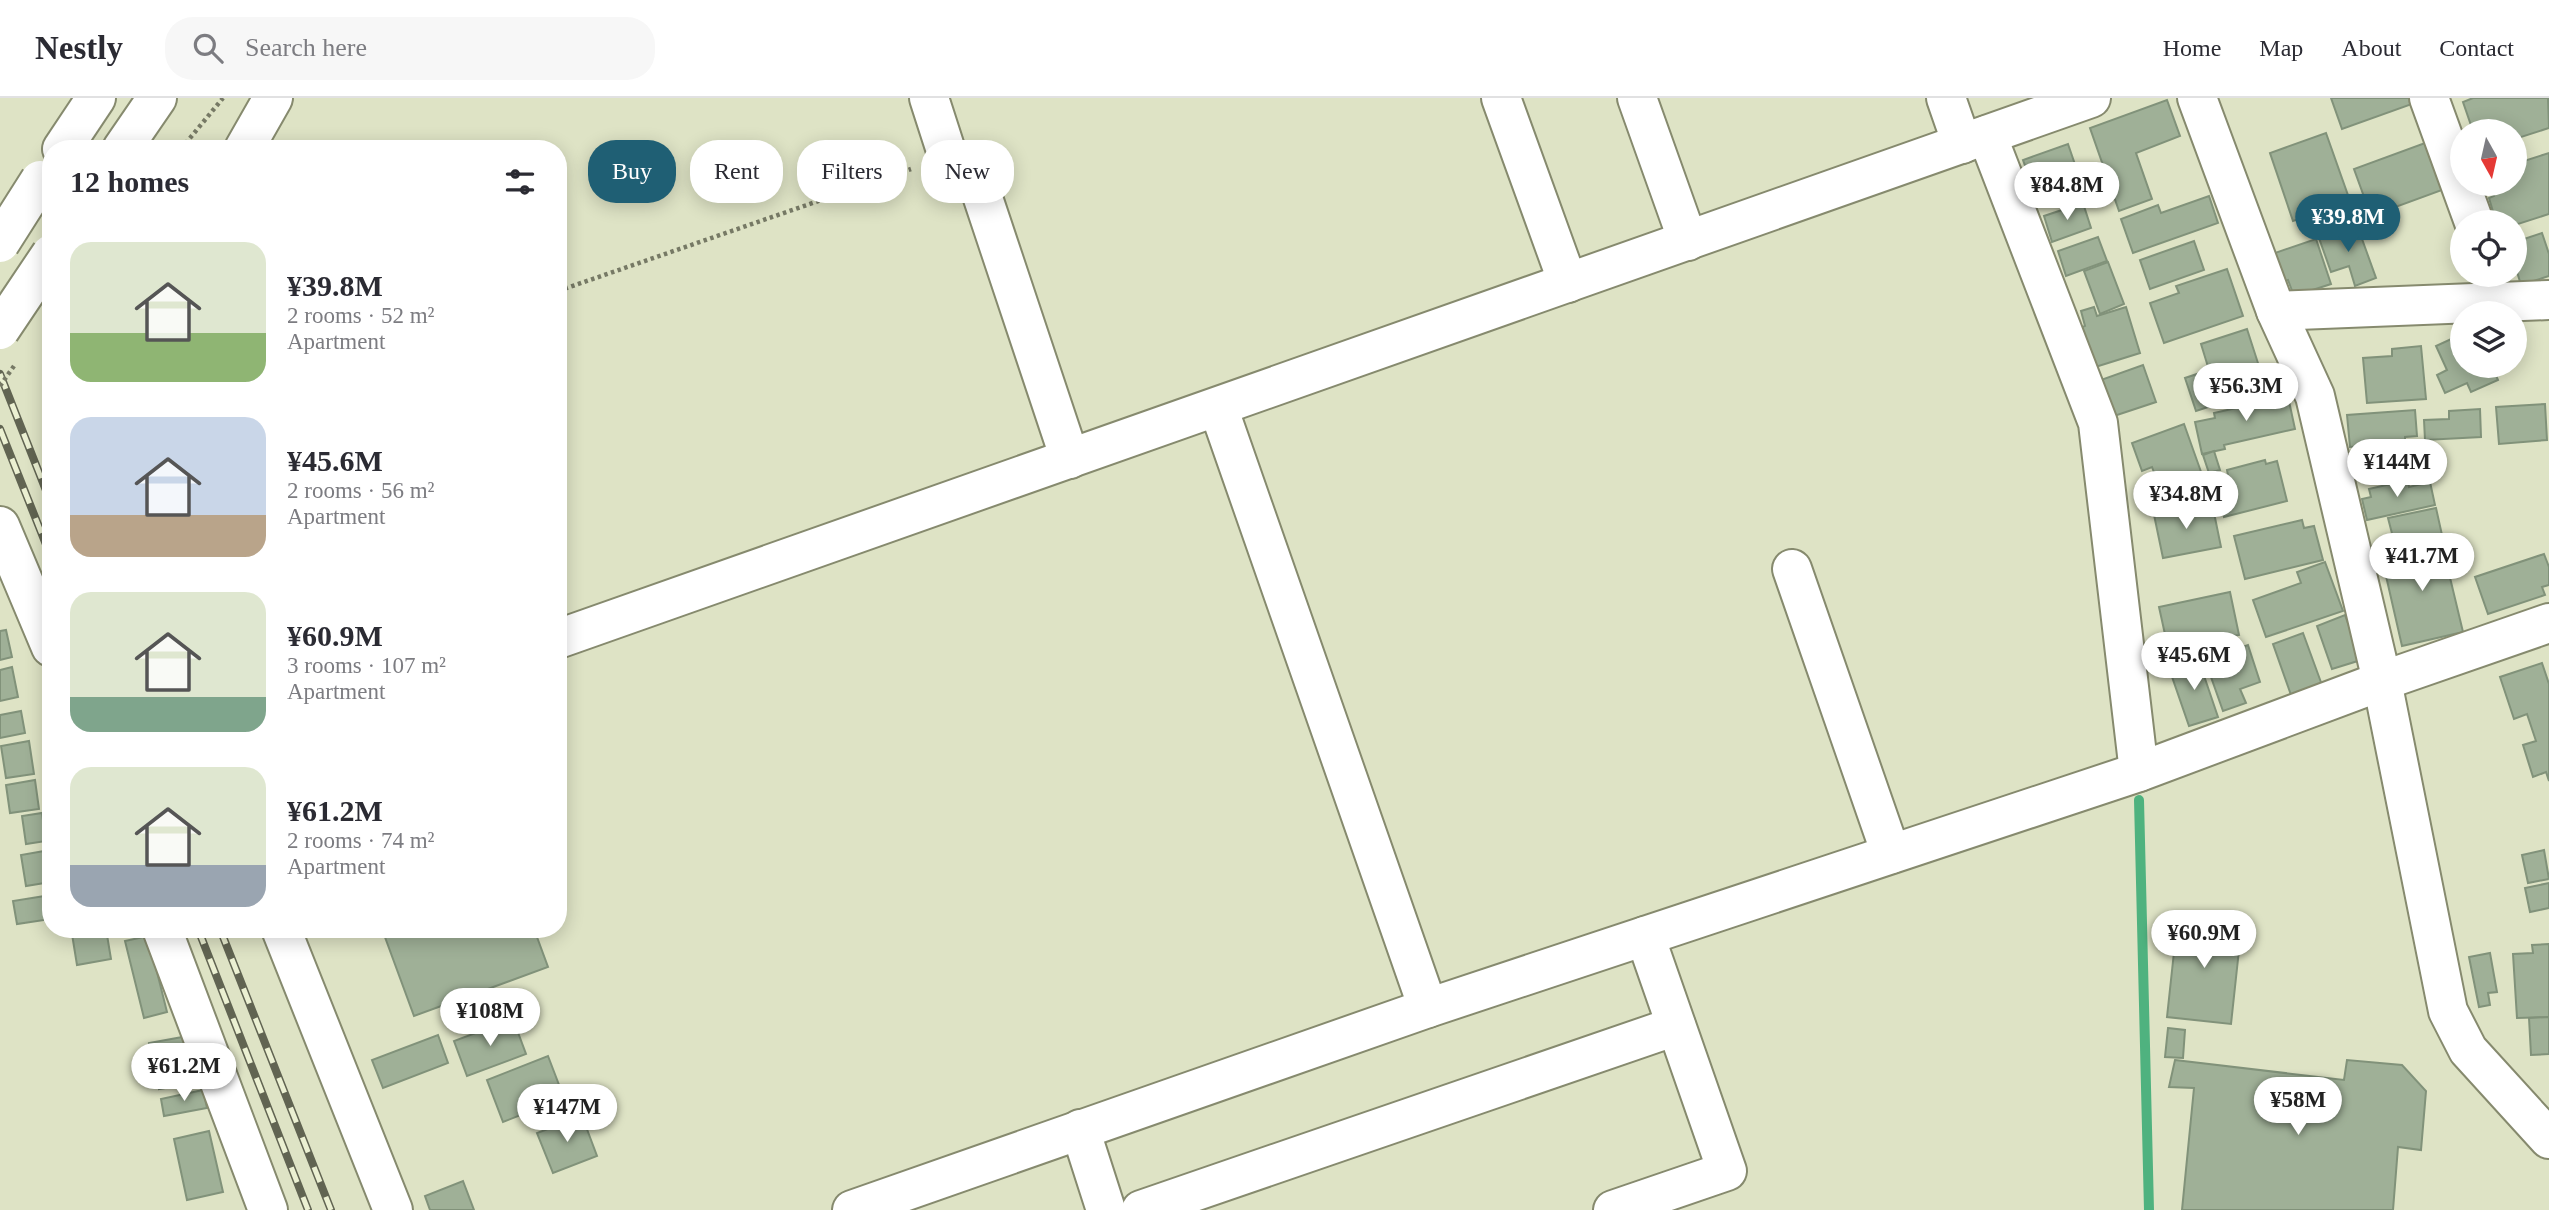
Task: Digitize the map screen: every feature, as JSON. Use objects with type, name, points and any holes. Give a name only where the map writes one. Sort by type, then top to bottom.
[{"type":"main road","points":[[68,140],[96,98]]},
{"type":"main road","points":[[128,140],[157,98]]},
{"type":"main road","points":[[249,140],[272,98]]},
{"type":"main road","points":[[929,98],[943,140]]},
{"type":"main road","points":[[1501,98],[1568,283]]},
{"type":"main road","points":[[1637,98],[1688,241]]},
{"type":"main road","points":[[1946,98],[1974,139],[2098,423],[2139,772]]},
{"type":"main road","points":[[567,636],[2091,98]]},
{"type":"main road","points":[[2197,98],[2276,311],[2315,396],[2382,681],[2448,1011],[2468,1050],[2549,1139]]},
{"type":"main road","points":[[2430,98],[2470,210]]},
{"type":"main road","points":[[0,243],[42,178]]},
{"type":"main road","points":[[984,203],[1070,459]]},
{"type":"main road","points":[[0,330],[42,267]]},
{"type":"main road","points":[[2276,311],[2497,289],[2549,300]]},
{"type":"main road","points":[[1218,407],[1428,1008]]},
{"type":"main road","points":[[0,526],[14,598],[42,635]]},
{"type":"main road","points":[[1792,569],[1891,854]]},
{"type":"main road","points":[[852,1210],[1428,1008],[2139,772],[2382,681],[2549,623]]},
{"type":"main road","points":[[1613,1210],[1727,1171],[1645,936]]},
{"type":"main road","points":[[165,938],[264,1209]]},
{"type":"main road","points":[[285,938],[393,1210]]},
{"type":"main road","points":[[1141,1210],[1676,1026]]},
{"type":"main road","points":[[1080,1129],[1107,1210]]},
{"type":"path","points":[[188,140],[223,98]]},
{"type":"path","points":[[567,287],[921,166]]},
{"type":"building","points":[[2331,98],[2410,98],[2412,104],[2342,129]]},
{"type":"building","points":[[2473,98],[2548,98],[2549,128],[2527,135],[2527,119],[2469,119],[2463,102]]},
{"type":"building","points":[[2167,100],[2180,136],[2136,153],[2152,199],[2119,211],[2090,128]]},
{"type":"building","points":[[2326,133],[2350,201],[2293,221],[2270,153]]},
{"type":"building","points":[[2425,143],[2442,190],[2371,216],[2354,169]]},
{"type":"building","points":[[2068,144],[2082,185],[2038,201],[2023,160]]},
{"type":"building","points":[[2549,153],[2549,214],[2527,221],[2527,210],[2492,210],[2489,198],[2527,196],[2527,160]]},
{"type":"building","points":[[2209,196],[2218,223],[2133,253],[2121,219],[2158,205],[2161,213]]},
{"type":"building","points":[[2083,203],[2091,228],[2052,242],[2044,216]]},
{"type":"building","points":[[2357,225],[2376,278],[2355,286],[2349,266],[2331,272],[2319,238]]},
{"type":"building","points":[[2542,233],[2549,254],[2549,276],[2527,283],[2527,238]]},
{"type":"building","points":[[2098,237],[2107,261],[2066,276],[2058,251]]},
{"type":"building","points":[[2316,239],[2331,284],[2294,296],[2288,280],[2282,282],[2272,254]]},
{"type":"building","points":[[2194,241],[2204,270],[2150,289],[2140,260]]},
{"type":"building","points":[[2108,262],[2124,304],[2100,314],[2084,271]]},
{"type":"building","points":[[2227,269],[2243,316],[2164,343],[2150,303],[2179,293],[2176,286]]},
{"type":"building","points":[[2094,307],[2097,316],[2126,307],[2140,353],[2089,369],[2077,329],[2085,326],[2081,311]]},
{"type":"building","points":[[2247,329],[2266,388],[2196,411],[2185,378],[2209,370],[2201,344]]},
{"type":"building","points":[[2450,340],[2450,378],[2498,380],[2471,392],[2467,383],[2445,393],[2437,375],[2447,370],[2436,346]]},
{"type":"building","points":[[2421,346],[2426,399],[2367,403],[2363,358],[2392,356],[2392,349]]},
{"type":"building","points":[[2143,365],[2156,402],[2111,417],[2098,381]]},
{"type":"building","points":[[2287,392],[2295,429],[2224,445],[2225,449],[2202,454],[2195,422],[2215,418],[2214,413],[2263,402],[2262,398]]},
{"type":"building","points":[[2545,404],[2547,440],[2499,444],[2496,407]]},
{"type":"building","points":[[2480,409],[2481,437],[2425,440],[2424,420],[2449,419],[2449,411]]},
{"type":"building","points":[[2415,410],[2417,436],[2405,437],[2405,443],[2350,447],[2347,415]]},
{"type":"building","points":[[2184,424],[2205,483],[2163,497],[2152,467],[2142,471],[2132,443]]},
{"type":"building","points":[[2214,451],[2220,470],[2209,473],[2203,455]]},
{"type":"building","points":[[2265,460],[2266,464],[2277,461],[2287,501],[2224,517],[2215,479],[2228,475],[2227,470]]},
{"type":"building","points":[[2408,480],[2409,487],[2430,482],[2435,505],[2367,520],[2362,499],[2371,497],[2369,489]]},
{"type":"building","points":[[2180,503],[2183,514],[2213,508],[2221,547],[2163,558],[2153,510]]},
{"type":"building","points":[[2436,508],[2442,535],[2395,545],[2388,518]]},
{"type":"building","points":[[2302,520],[2304,528],[2314,526],[2323,560],[2245,579],[2234,536]]},
{"type":"building","points":[[2441,540],[2463,632],[2402,646],[2381,554]]},
{"type":"building","points":[[2544,554],[2549,567],[2549,585],[2542,587],[2545,595],[2488,614],[2475,577]]},
{"type":"building","points":[[2325,562],[2343,611],[2266,637],[2253,600],[2301,583],[2297,572]]},
{"type":"building","points":[[2230,592],[2239,635],[2225,637],[2227,645],[2170,657],[2159,607]]},
{"type":"building","points":[[2345,615],[2361,660],[2332,669],[2317,626]]},
{"type":"building","points":[[6,630],[12,657],[0,660],[0,631]]},
{"type":"building","points":[[2303,633],[2322,685],[2291,695],[2273,644]]},
{"type":"building","points":[[2248,645],[2260,682],[2240,689],[2246,703],[2223,711],[2205,660]]},
{"type":"building","points":[[2198,658],[2218,717],[2189,726],[2169,668]]},
{"type":"building","points":[[2542,663],[2549,684],[2549,781],[2546,772],[2533,777],[2523,745],[2536,741],[2527,714],[2514,719],[2500,677]]},
{"type":"building","points":[[12,667],[18,697],[0,701],[0,670]]},
{"type":"building","points":[[21,711],[25,733],[0,738],[0,715]]},
{"type":"building","points":[[29,741],[34,774],[6,778],[1,746]]},
{"type":"building","points":[[35,780],[39,809],[10,813],[6,785]]},
{"type":"building","points":[[42,813],[42,842],[26,844],[22,816]]},
{"type":"building","points":[[2544,850],[2549,879],[2528,883],[2522,855]]},
{"type":"building","points":[[42,851],[42,883],[26,886],[21,855]]},
{"type":"building","points":[[2549,883],[2549,908],[2530,912],[2525,888]]},
{"type":"building","points":[[42,896],[42,920],[17,924],[13,901]]},
{"type":"building","points":[[2178,915],[2242,922],[2231,1024],[2167,1017]]},
{"type":"building","points":[[73,938],[108,938],[111,959],[77,965]]},
{"type":"building","points":[[148,938],[167,1012],[144,1018],[125,941]]},
{"type":"building","points":[[385,938],[537,938],[548,967],[414,1016]]},
{"type":"building","points":[[2549,944],[2549,1017],[2517,1018],[2513,954],[2533,953],[2532,945]]},
{"type":"building","points":[[2490,953],[2497,992],[2488,993],[2490,1005],[2479,1007],[2469,957]]},
{"type":"building","points":[[2549,1017],[2549,1054],[2531,1055],[2529,1018]]},
{"type":"building","points":[[513,1019],[526,1054],[467,1076],[454,1041]]},
{"type":"building","points":[[2168,1028],[2185,1030],[2183,1058],[2165,1057]]},
{"type":"building","points":[[438,1035],[448,1063],[383,1088],[372,1060]]},
{"type":"building","points":[[188,1036],[191,1056],[152,1062],[149,1043]]},
{"type":"building","points":[[548,1056],[564,1098],[503,1122],[487,1080]]},
{"type":"building","points":[[2175,1060],[2344,1080],[2347,1060],[2402,1065],[2426,1091],[2421,1150],[2398,1147],[2393,1210],[2182,1210],[2194,1088],[2169,1087]]},
{"type":"building","points":[[197,1063],[200,1082],[159,1089],[155,1069]]},
{"type":"building","points":[[203,1090],[207,1108],[164,1116],[161,1099]]},
{"type":"building","points":[[582,1116],[597,1156],[553,1173],[537,1133]]},
{"type":"building","points":[[209,1131],[223,1192],[187,1200],[174,1139]]},
{"type":"building","points":[[463,1181],[474,1210],[430,1210],[425,1196]]},
{"type":"waterway","points":[[2139,800],[2149,1210]]},
{"type":"railway","points":[[0,374],[42,480]]},
{"type":"railway","points":[[0,429],[42,534]]},
{"type":"railway","points":[[202,938],[308,1210]]},
{"type":"railway","points":[[224,938],[331,1210]]}]
